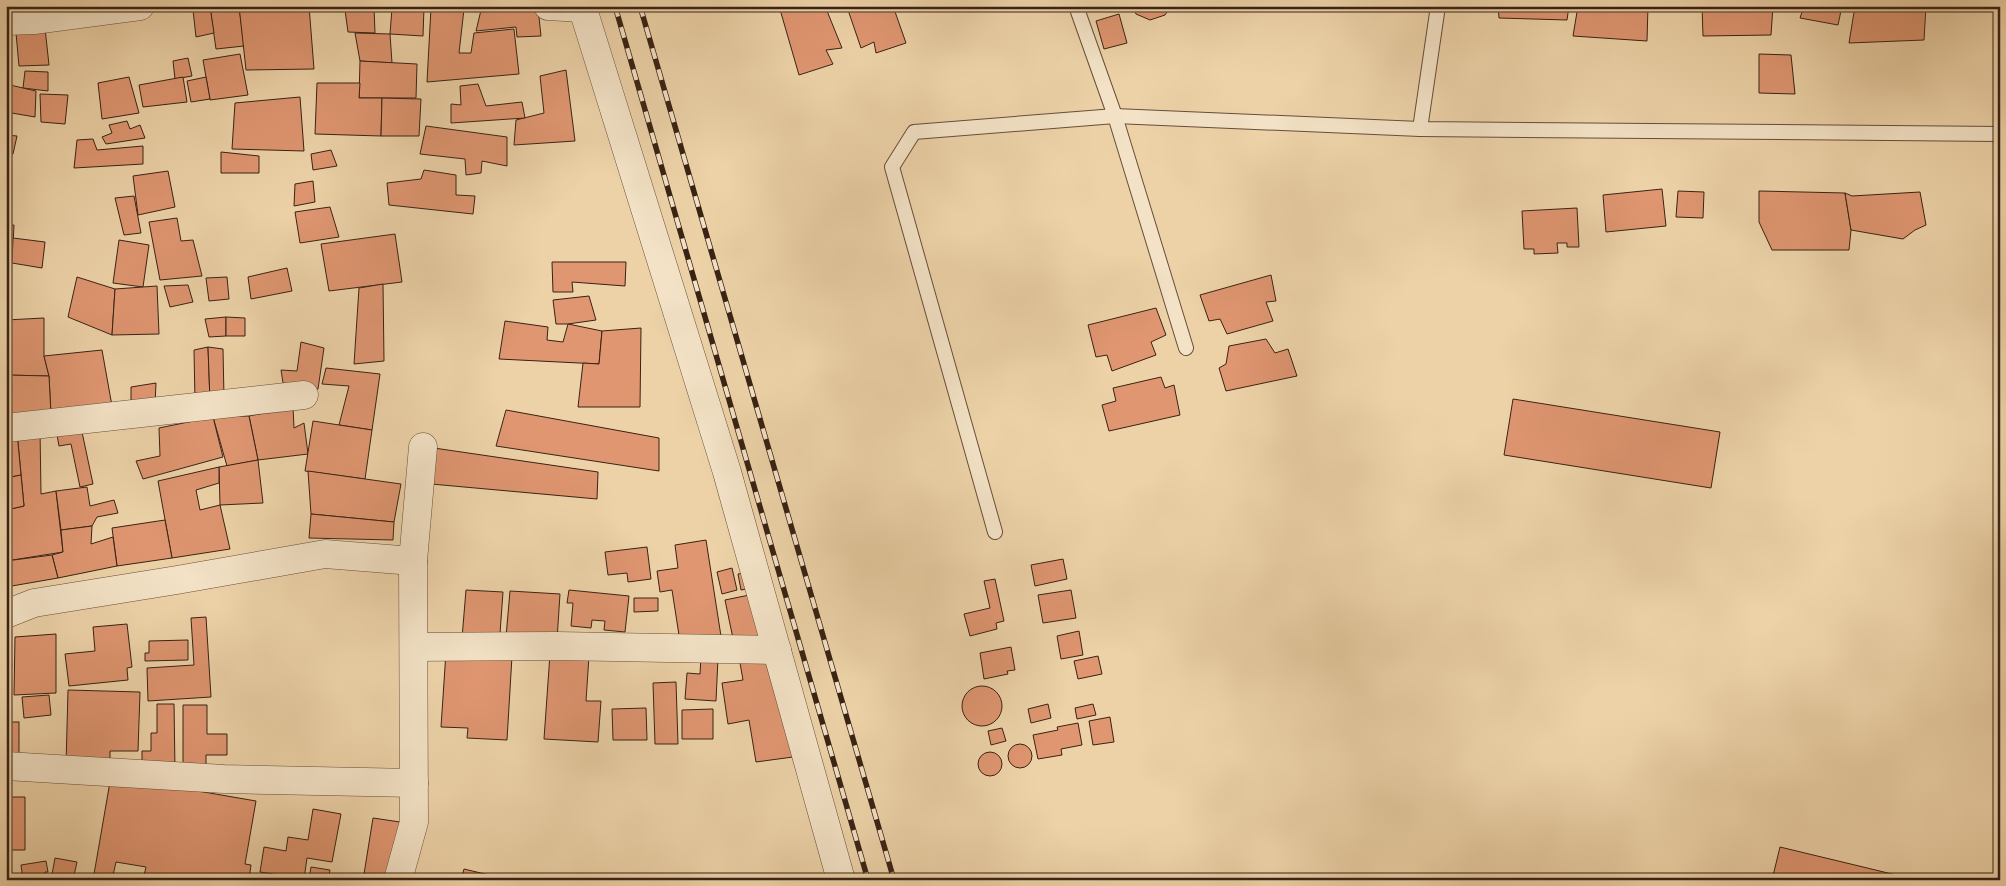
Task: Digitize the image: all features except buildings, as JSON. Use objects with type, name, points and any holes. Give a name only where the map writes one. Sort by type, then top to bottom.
[{"type":"street","points":[[6,22],[140,6]]},
{"type":"street","points":[[548,6],[582,7],[727,472],[841,880]]},
{"type":"street","points":[[6,428],[304,395]]},
{"type":"street","points":[[398,880],[414,822],[413,561],[423,447]]},
{"type":"street","points":[[6,614],[34,603],[325,554],[413,561]]},
{"type":"street","points":[[414,647],[557,646],[778,650]]},
{"type":"street","points":[[6,766],[224,779],[414,783]]},
{"type":"lane","points":[[1076,6],[1114,116],[1186,348]]},
{"type":"lane","points":[[1420,129],[1438,6]]},
{"type":"lane","points":[[995,532],[892,167],[914,132],[1114,116],[1420,129],[2000,134]]},
{"type":"railway","points":[[615,6],[868,880]]},
{"type":"railway","points":[[640,6],[894,880]]}]
